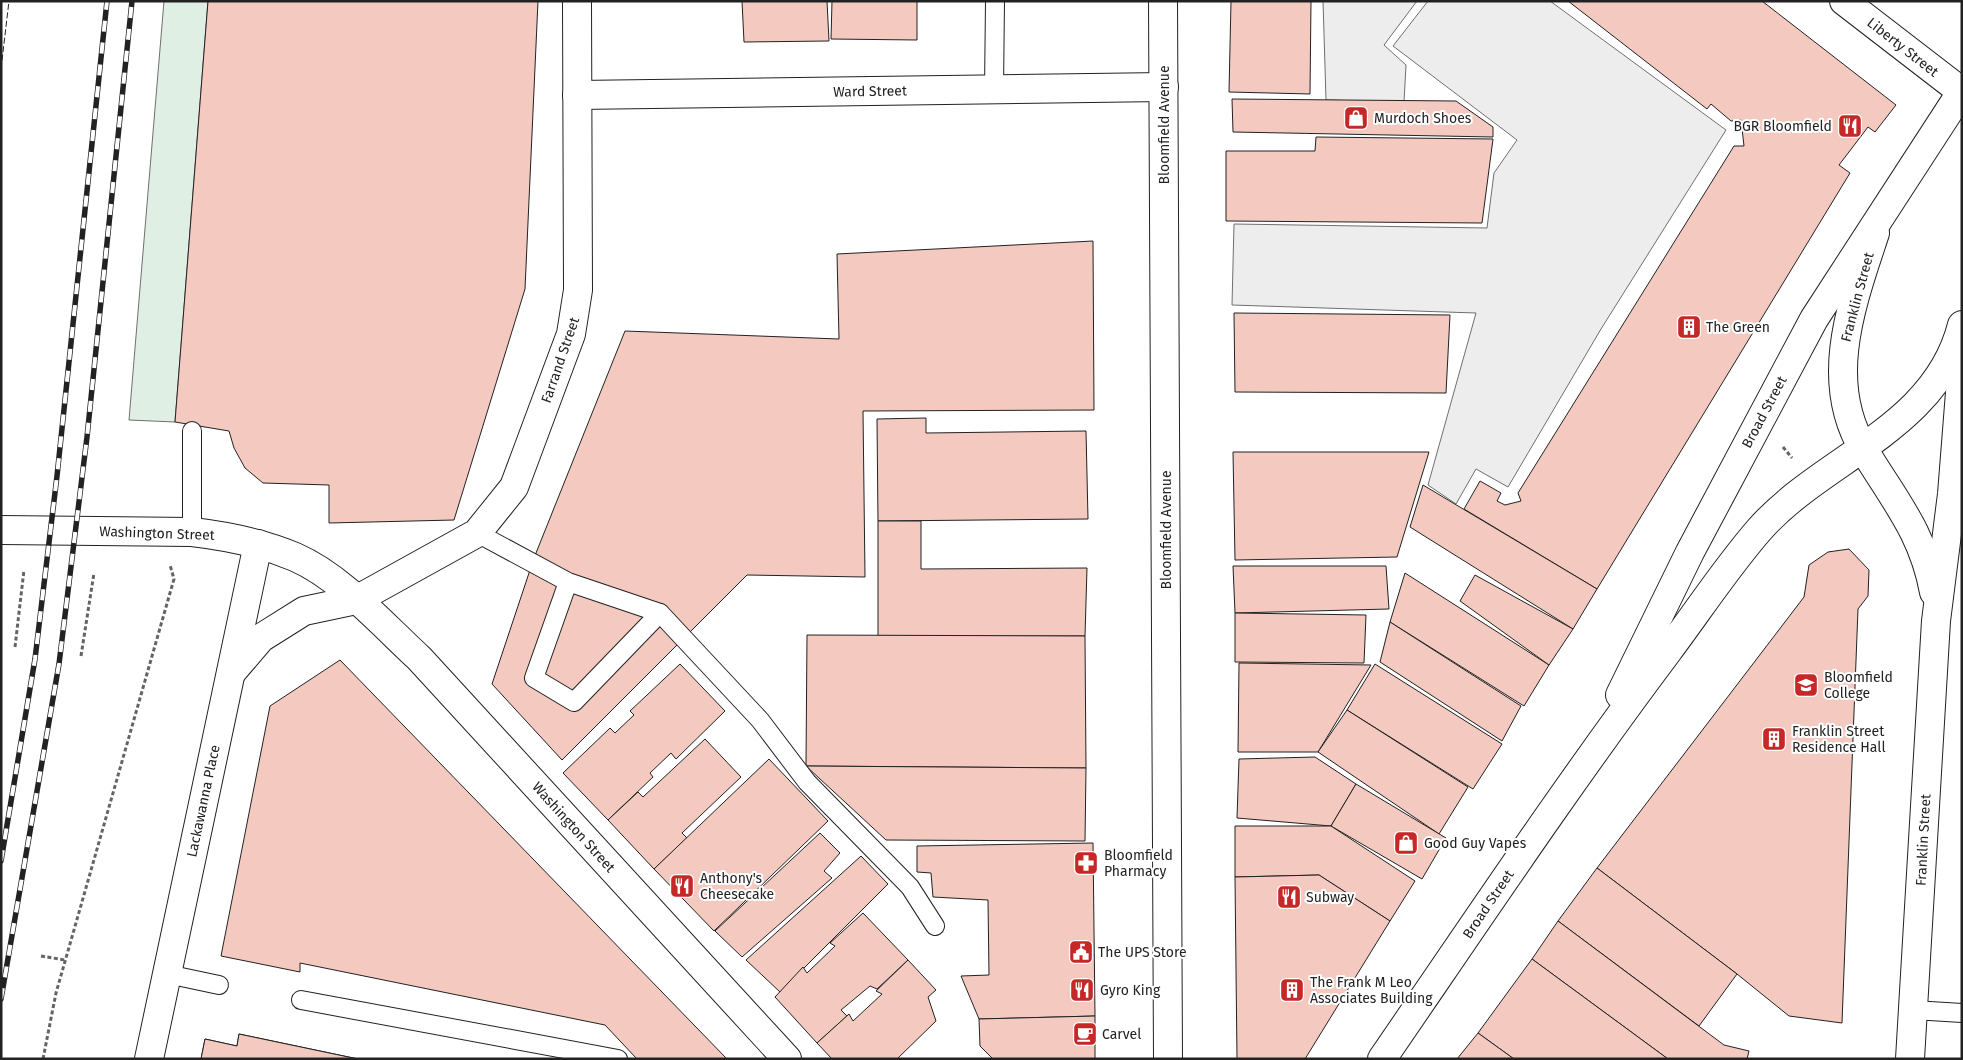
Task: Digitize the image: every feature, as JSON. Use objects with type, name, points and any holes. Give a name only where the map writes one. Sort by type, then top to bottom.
[{"type":"main road","name":"Farrand Street","points":[[356,600],[477,533],[514,487],[573,327],[578,290],[577,1]]},
{"type":"main road","name":"Bloomfield Avenue","points":[[1163,1],[1168,1059]]},
{"type":"main road","name":"Liberty Street","points":[[1844,1],[1962,92]]},
{"type":"main road","name":"Ward Street","points":[[577,95],[1164,87]]},
{"type":"main road","name":"Broad Street","points":[[1594,748],[1685,560],[1828,294],[1878,223],[1962,92]]},
{"type":"main road","name":"Franklin Street","points":[[1878,223],[1850,314],[1842,351],[1842,372],[1848,412],[1863,448],[1918,537],[1931,576],[1936,621]]},
{"type":"main road","name":"Broad Street","points":[[1382,1059],[1594,748],[1758,531],[1795,496],[1900,421],[1935,383],[1949,357],[1962,325]]},
{"type":"main road","name":"Franklin Street","points":[[1910,1059],[1936,621],[1952,494],[1962,367]]},
{"type":"main road","name":"Washington Street","points":[[1,530],[192,532],[220,535],[258,544],[297,558],[318,570],[356,600],[419,658],[787,1059]]},
{"type":"main road","name":"Lackawanna Place","points":[[149,1059],[258,544]]},
{"type":"main road","points":[[231,673],[261,638],[304,611],[356,600]]},
{"type":"lane","points":[[994,90],[995,1]]},
{"type":"lane","points":[[192,431],[192,532]]},
{"type":"lane","points":[[477,533],[568,582],[660,613],[760,720],[807,782],[910,887],[935,926]]},
{"type":"lane","points":[[568,582],[534,678],[574,702],[660,613]]},
{"type":"lane","points":[[167,974],[220,984]]},
{"type":"lane","points":[[301,1000],[618,1059]]},
{"type":"lane","points":[[1913,1010],[1962,1013]]},
{"type":"path","points":[[43,1059],[65,960],[174,580],[169,562]]},
{"type":"path","points":[[15,647],[24,570]]},
{"type":"path","points":[[81,656],[94,573]]},
{"type":"path","points":[[41,956],[65,960]]},
{"type":"green space","points":[[164,1],[208,1],[175,422],[129,420]]},
{"type":"shaded area","points":[[1323,1],[1417,1],[1384,45],[1406,65],[1404,102],[1326,100]]},
{"type":"shaded area","points":[[1428,1],[1550,1],[1726,130],[1601,329],[1508,487],[1476,469],[1456,504],[1428,485],[1476,313],[1232,305],[1234,224],[1487,228],[1494,173],[1517,140],[1393,46]]},
{"type":"building","points":[[208,1],[538,1],[525,289],[454,520],[329,523],[329,485],[263,483],[245,468],[234,448],[229,431],[175,422]]},
{"type":"building","points":[[742,1],[827,1],[829,41],[744,42]]},
{"type":"building","points":[[832,1],[917,1],[917,40],[831,39]]},
{"type":"building","points":[[1231,1],[1311,1],[1310,94],[1229,92]]},
{"type":"building","name":"The Green","points":[[1568,1],[1762,1],[1896,105],[1875,132],[1868,127],[1839,165],[1850,173],[1597,589],[1464,509],[1480,481],[1501,493],[1497,501],[1505,505],[1521,501],[1518,493],[1734,146],[1744,146],[1741,120],[1731,121],[1711,104],[1707,109]]},
{"type":"building","name":"Murdoch Shoes","points":[[1232,99],[1456,101],[1493,127],[1493,137],[1233,132]]},
{"type":"building","points":[[1316,137],[1493,139],[1482,223],[1226,221],[1226,151],[1315,151]]},
{"type":"building","points":[[1093,241],[1094,410],[863,411],[865,577],[747,575],[562,760],[492,684],[534,558],[625,331],[839,339],[837,254]]},
{"type":"building","points":[[1234,313],[1450,315],[1446,393],[1235,392]]},
{"type":"building","points":[[926,418],[926,433],[1086,431],[1088,519],[878,521],[877,419]]},
{"type":"building","points":[[1233,452],[1429,452],[1397,557],[1235,560]]},
{"type":"building","points":[[1423,485],[1597,589],[1573,629],[1410,527]]},
{"type":"building","points":[[878,521],[921,521],[921,569],[1087,568],[1085,636],[878,636]]},
{"type":"building","name":"Franklin Street Residence Hall","points":[[1849,549],[1869,570],[1868,596],[1858,609],[1842,1023],[1789,1016],[1737,974],[1597,868],[1804,597],[1809,565],[1828,552]]},
{"type":"building","points":[[1233,566],[1386,566],[1389,609],[1235,613]]},
{"type":"building","points":[[1405,573],[1549,665],[1524,706],[1390,622]]},
{"type":"building","points":[[1475,575],[1573,629],[1549,665],[1460,601]]},
{"type":"building","points":[[1235,613],[1366,615],[1364,663],[1235,662]]},
{"type":"building","points":[[1390,622],[1521,706],[1502,741],[1380,662]]},
{"type":"building","points":[[807,635],[1085,636],[1086,768],[806,766]]},
{"type":"building","points":[[340,660],[727,1059],[637,1059],[605,1025],[300,963],[300,972],[221,956],[270,706]]},
{"type":"building","points":[[1239,663],[1371,665],[1318,752],[1238,752]]},
{"type":"building","points":[[680,664],[725,711],[676,759],[671,753],[650,773],[653,777],[608,820],[563,773],[610,728],[615,733],[634,715],[630,711]]},
{"type":"building","points":[[1375,664],[1502,744],[1473,789],[1347,710]]},
{"type":"building","points":[[1347,710],[1468,787],[1439,834],[1318,752]]},
{"type":"building","points":[[705,739],[741,777],[682,833],[687,838],[654,869],[608,820],[638,792],[643,797]]},
{"type":"building","points":[[1315,757],[1356,784],[1331,826],[1237,818],[1239,759]]},
{"type":"building","points":[[769,759],[828,821],[714,931],[654,869]]},
{"type":"building","points":[[806,766],[1086,768],[1085,841],[886,840]]},
{"type":"building","points":[[1356,784],[1446,838],[1422,879],[1331,826]]},
{"type":"building","points":[[1235,826],[1331,826],[1415,881],[1390,921],[1319,875],[1235,877]]},
{"type":"building","points":[[820,833],[840,853],[824,871],[832,878],[742,957],[715,931]]},
{"type":"building","points":[[1093,843],[1095,1016],[979,1019],[961,976],[989,975],[988,900],[933,897],[931,873],[917,872],[917,846]]},
{"type":"building","points":[[861,856],[888,884],[780,992],[746,960]]},
{"type":"building","points":[[1597,868],[1737,974],[1699,1026],[1558,921]]},
{"type":"building","name":"The Frank M Leo Associates Building","points":[[1319,875],[1390,921],[1305,1059],[1237,1059],[1235,877]]},
{"type":"building","points":[[863,913],[908,960],[877,989],[870,986],[841,1010],[847,1016],[817,1043],[775,997],[803,967],[807,973],[835,946],[830,943]]},
{"type":"building","points":[[1558,921],[1724,1045],[1749,1051],[1747,1059],[1668,1059],[1532,959]]},
{"type":"building","points":[[1532,959],[1668,1059],[1514,1059],[1478,1033]]},
{"type":"building","points":[[908,960],[936,990],[928,997],[936,1021],[897,1059],[832,1059],[817,1043],[849,1014],[853,1021],[882,994],[876,991]]},
{"type":"building","points":[[1095,1016],[1095,1059],[993,1059],[980,1046],[979,1019]]},
{"type":"building","points":[[1478,1033],[1514,1059],[1457,1059]]},
{"type":"building","points":[[239,1034],[358,1059],[201,1059],[205,1039],[237,1046]]},
{"type":"building","points":[[239,1034],[358,1059],[201,1059],[205,1039],[237,1046]]},
{"type":"railway","points":[[1,861],[35,659],[57,476],[107,1]]},
{"type":"railway","points":[[1,999],[59,664],[87,437],[132,1]]},
{"type":"fence","points":[[1,69],[9,1]]},
{"type":"place","name":"Murdoch Shoes","points":[[1356,118]]},
{"type":"place","name":"BGR Bloomfield","points":[[1850,126]]},
{"type":"place","name":"The Green","points":[[1689,327]]},
{"type":"place","name":"Bloomfield College","points":[[1806,685]]},
{"type":"place","name":"Franklin Street Residence Hall","points":[[1774,739]]},
{"type":"place","name":"Good Guy Vapes","points":[[1406,843]]},
{"type":"place","name":"Bloomfield Pharmacy","points":[[1086,863]]},
{"type":"place","name":"Anthony's Cheesecake","points":[[682,886]]},
{"type":"place","name":"Subway","points":[[1289,897]]},
{"type":"place","name":"The UPS Store","points":[[1081,952]]},
{"type":"place","name":"Gyro King","points":[[1082,990]]},
{"type":"place","name":"The Frank M Leo Associates Building","points":[[1292,990]]},
{"type":"place","name":"Carvel","points":[[1085,1034]]}]
